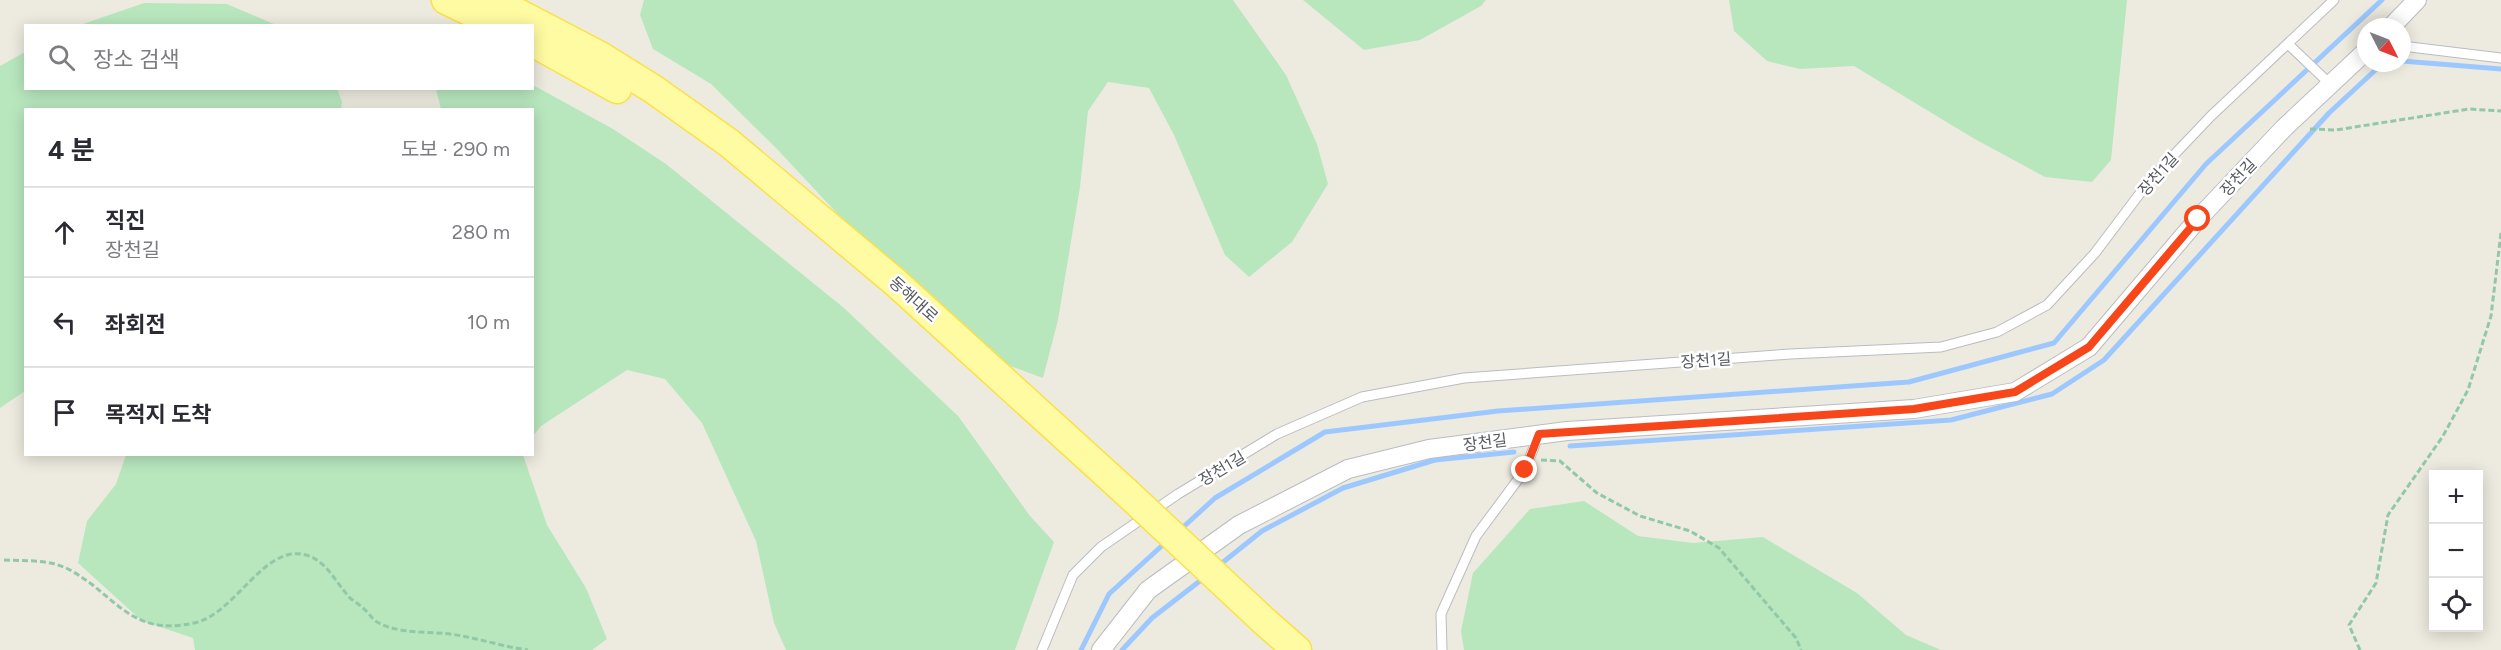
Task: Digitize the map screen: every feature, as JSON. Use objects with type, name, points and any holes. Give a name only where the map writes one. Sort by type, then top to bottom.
[{"type":"main road","points":[[446,0],[496,24]]},
{"type":"main road","name":"동해대로","points":[[493,0],[551,28],[618,67],[721,137],[793,194],[895,282],[1119,498]]},
{"type":"main road","name":"동해대로","points":[[534,43],[597,77],[682,129],[780,202],[1119,498]]},
{"type":"main road","points":[[1119,498],[1257,625],[1297,650]]},
{"type":"main road","points":[[1257,625],[1271,650]]},
{"type":"street","points":[[2400,18],[2417,0]]},
{"type":"street","name":"장천길","points":[[1101,650],[1148,591],[1239,525],[1348,469],[1428,449],[1539,434],[1914,409],[2015,392],[2089,347],[2198,219],[2327,82],[2357,58]]},
{"type":"lane","name":"장천1길","points":[[1042,650],[1072,575],[1101,547],[1178,494],[1277,435],[1362,397],[1464,378],[1790,354],[1941,346],[1996,332],[2047,305],[2095,253],[2150,180],[2211,116],[2290,46],[2334,0]]},
{"type":"lane","points":[[2290,46],[2327,82]]},
{"type":"lane","points":[[2411,47],[2501,58]]},
{"type":"lane","points":[[1442,650],[1440,614],[1476,536],[1525,470],[1539,434]]},
{"type":"path","points":[[2327,129],[2336,130],[2469,109],[2501,111]]},
{"type":"path","points":[[2361,650],[2349,625],[2376,583],[2388,515],[2443,436],[2468,390],[2491,316],[2501,233]]},
{"type":"path","points":[[1529,459],[1560,461],[1597,493],[1640,516],[1690,531],[1719,549],[1796,638],[1802,650]]},
{"type":"path","points":[[3,560],[52,562],[71,570],[128,615],[147,622],[169,625],[195,623],[215,616],[274,561],[294,553],[307,555],[324,564],[333,579],[375,621],[419,633],[461,636],[528,650]]},
{"type":"green space","points":[[644,0],[1233,0],[1286,75],[1317,144],[1328,184],[1292,242],[1249,277],[1225,255],[1174,135],[1149,88],[1108,82],[1088,111],[1080,187],[1058,320],[1043,378],[1005,364],[877,256],[776,148],[711,84],[653,49],[640,15]]},
{"type":"green space","points":[[1303,0],[1486,0],[1481,6],[1420,40],[1364,50]]},
{"type":"green space","points":[[1729,0],[2127,0],[2111,160],[2092,182],[2045,177],[1973,138],[1854,66],[1800,69],[1767,61],[1734,31]]},
{"type":"green space","points":[[144,3],[227,4],[274,24],[83,24]]},
{"type":"green space","points":[[24,53],[24,90],[338,90],[342,102],[341,108],[24,108],[24,392],[0,408],[0,66]]},
{"type":"green space","points":[[534,86],[613,129],[666,164],[844,308],[958,416],[1030,516],[1054,542],[1015,650],[786,650],[774,623],[756,541],[702,423],[665,379],[627,370],[541,426],[534,435],[534,108],[441,108],[436,90],[534,90]]},
{"type":"green space","points":[[126,456],[523,456],[547,525],[586,588],[607,639],[592,650],[195,650],[193,638],[142,621],[78,563],[87,521],[116,484]]},
{"type":"green space","points":[[1584,501],[1638,536],[1693,543],[1763,537],[1857,593],[1906,635],[1941,650],[1464,650],[1461,631],[1473,573],[1530,509]]},
{"type":"waterway","points":[[1180,530],[1215,498],[1325,432],[1498,411],[1909,382],[2054,343],[2206,164],[2382,0]]},
{"type":"waterway","points":[[2411,62],[2501,69]]},
{"type":"waterway","points":[[1570,446],[1951,420],[2052,394],[2104,360],[2329,113],[2373,72]]},
{"type":"waterway","points":[[1217,567],[1262,531],[1343,488],[1435,460],[1514,452]]},
{"type":"waterway","points":[[1081,650],[1109,594],[1166,542]]},
{"type":"waterway","points":[[1122,650],[1152,618],[1205,577]]},
{"type":"route","points":[[1525,470],[1539,434],[1914,409],[2015,392],[2089,347],[2198,219]]}]
